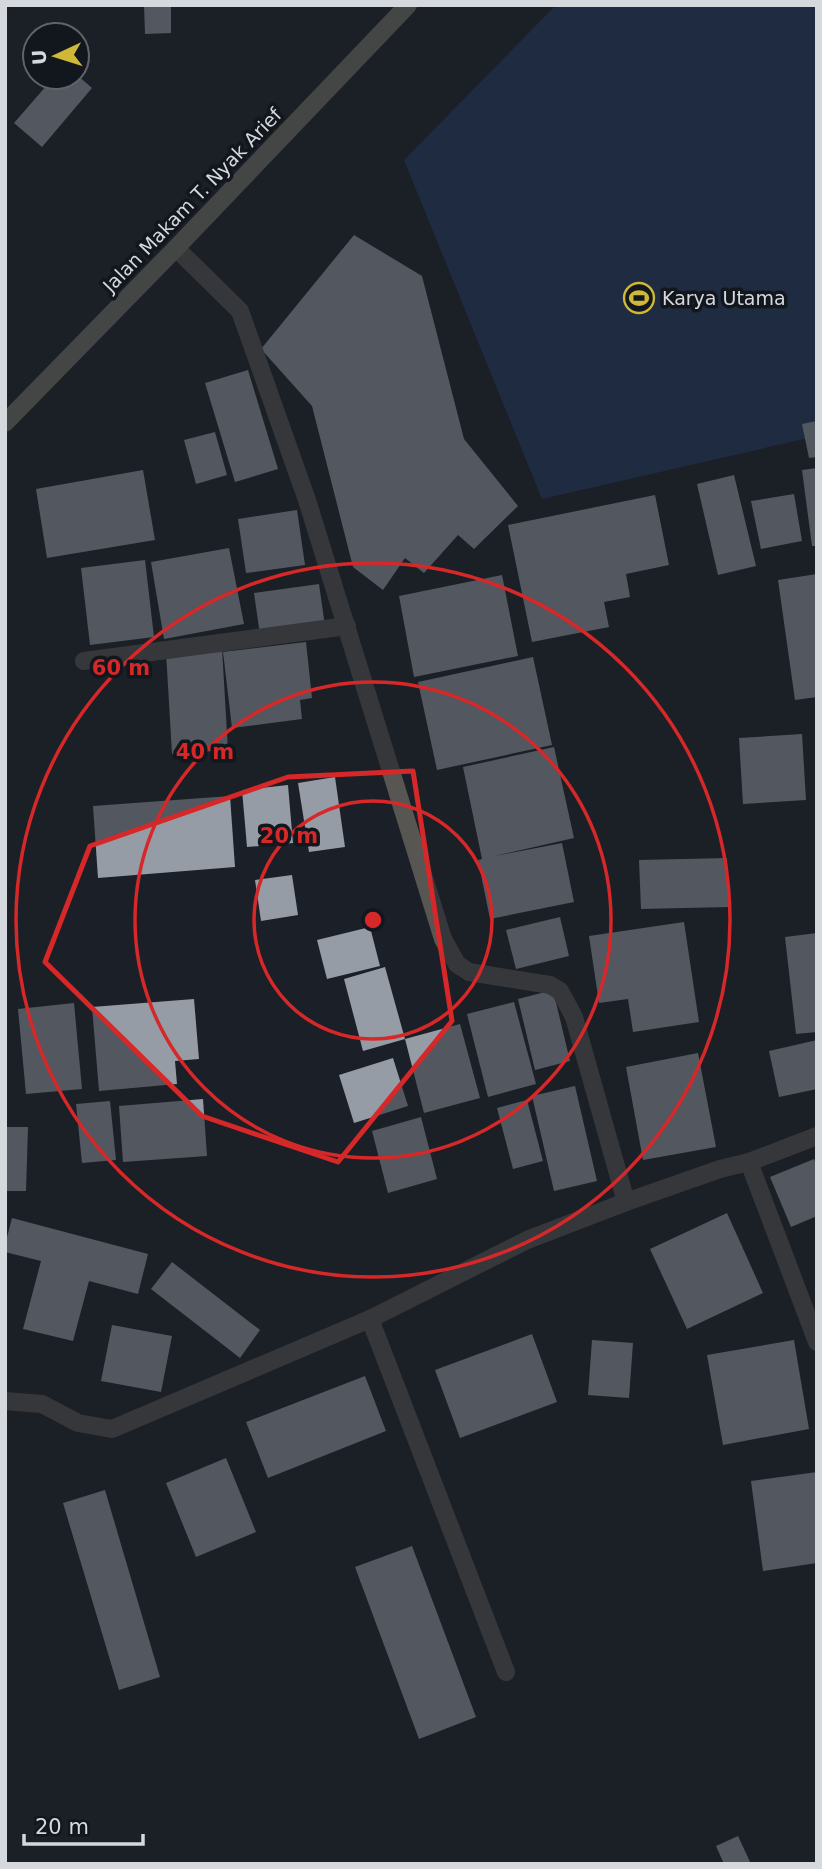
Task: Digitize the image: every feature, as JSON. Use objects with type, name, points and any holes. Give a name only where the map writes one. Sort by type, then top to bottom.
[{"type":"street","name":"Jalan Makam T. Nyak Arief","points":[[5,424],[408,5]]},
{"type":"street","points":[[176,248],[240,311],[307,500],[443,939],[457,964],[469,972],[550,985],[560,991],[575,1017],[626,1202]]},
{"type":"street","points":[[84,661],[347,626]]},
{"type":"street","points":[[5,1401],[42,1404],[78,1423],[112,1429],[369,1319],[527,1240],[626,1202],[817,1136]]},
{"type":"street","points":[[749,1161],[817,1342]]},
{"type":"street","points":[[369,1319],[506,1672]]},
{"type":"highlighted area","points":[[413,771],[452,1021],[338,1162],[202,1116],[45,962],[90,846],[288,777]]},
{"type":"shaded area","name":"Karya Utama","points":[[556,5],[817,5],[817,436],[542,499],[404,160]]},
{"type":"building","points":[[144,5],[171,5],[171,33],[145,34]]},
{"type":"building","points":[[42,91],[89,91],[42,147],[14,123]]},
{"type":"building","points":[[354,235],[422,276],[464,439],[518,506],[474,549],[458,535],[424,573],[405,558],[383,590],[353,567],[312,406],[261,349]]},
{"type":"building","points":[[248,370],[278,469],[235,482],[205,383]]},
{"type":"building","points":[[817,421],[817,457],[809,458],[802,424]]},
{"type":"building","points":[[215,432],[227,475],[196,484],[184,440]]},
{"type":"building","points":[[817,468],[817,546],[812,546],[802,470]]},
{"type":"building","points":[[143,470],[155,540],[47,558],[36,489]]},
{"type":"building","points":[[734,475],[756,566],[718,575],[697,484]]},
{"type":"building","points":[[794,494],[802,541],[761,549],[751,501]]},
{"type":"building","points":[[655,495],[669,565],[626,574],[630,597],[604,602],[609,627],[532,642],[508,525]]},
{"type":"building","points":[[297,510],[305,565],[246,573],[238,519]]},
{"type":"building","points":[[229,548],[244,624],[164,639],[151,562]]},
{"type":"building","points":[[145,560],[154,637],[90,645],[81,568]]},
{"type":"building","points":[[817,574],[817,697],[795,700],[778,580]]},
{"type":"building","points":[[502,575],[518,656],[414,677],[399,596]]},
{"type":"building","points":[[319,584],[325,626],[260,635],[254,593]]},
{"type":"building","points":[[306,642],[312,698],[300,700],[302,719],[232,728],[223,652]]},
{"type":"building","points":[[222,648],[228,750],[172,754],[166,652]]},
{"type":"building","points":[[533,657],[552,745],[437,770],[418,682]]},
{"type":"building","points":[[802,734],[806,800],[743,804],[739,738]]},
{"type":"building","points":[[554,747],[574,838],[490,857],[562,843],[574,902],[490,919],[478,860],[482,859],[463,767]]},
{"type":"building","points":[[335,777],[345,847],[309,852],[298,783]]},
{"type":"building","points":[[288,785],[293,843],[247,847],[242,790]]},
{"type":"building","points":[[230,796],[235,867],[98,878],[93,806]]},
{"type":"building","points":[[727,858],[729,907],[641,909],[639,860]]},
{"type":"building","points":[[292,875],[298,915],[261,921],[255,880]]},
{"type":"building","points":[[560,917],[569,956],[516,969],[506,930]]},
{"type":"building","points":[[684,922],[699,1022],[633,1032],[628,999],[599,1003],[589,936]]},
{"type":"building","points":[[370,927],[380,966],[327,979],[317,940]]},
{"type":"building","points":[[817,933],[817,1032],[796,1034],[785,937]]},
{"type":"building","points":[[385,967],[405,1039],[363,1051],[344,979]]},
{"type":"building","points":[[553,990],[570,1061],[535,1070],[518,999]]},
{"type":"building","points":[[194,999],[199,1059],[175,1061],[177,1084],[99,1091],[92,1007]]},
{"type":"building","points":[[514,1002],[536,1084],[488,1097],[467,1014]]},
{"type":"building","points":[[74,1003],[82,1089],[26,1094],[18,1009]]},
{"type":"building","points":[[460,1024],[480,1098],[424,1113],[405,1039]]},
{"type":"building","points":[[817,1040],[817,1089],[779,1097],[769,1051]]},
{"type":"building","points":[[698,1053],[716,1147],[643,1160],[626,1067]]},
{"type":"building","points":[[393,1058],[408,1106],[354,1123],[339,1075]]},
{"type":"building","points":[[575,1086],[597,1181],[554,1191],[532,1096]]},
{"type":"building","points":[[203,1099],[207,1156],[123,1162],[119,1106]]},
{"type":"building","points":[[527,1100],[543,1161],[513,1169],[497,1108]]},
{"type":"building","points":[[110,1101],[116,1160],[82,1163],[76,1104]]},
{"type":"building","points":[[421,1117],[437,1179],[388,1193],[372,1131]]},
{"type":"building","points":[[5,1127],[28,1127],[26,1191],[5,1191]]},
{"type":"building","points":[[814,1159],[817,1166],[817,1216],[791,1227],[770,1177]]},
{"type":"building","points":[[727,1213],[763,1293],[687,1329],[650,1249]]},
{"type":"building","points":[[12,1218],[148,1254],[138,1294],[89,1281],[73,1341],[23,1329],[41,1261],[5,1252]]},
{"type":"building","points":[[172,1262],[260,1330],[240,1358],[151,1289]]},
{"type":"building","points":[[112,1325],[172,1336],[161,1392],[101,1381]]},
{"type":"building","points":[[532,1334],[557,1402],[460,1438],[435,1370]]},
{"type":"building","points":[[592,1340],[633,1343],[629,1398],[588,1395]]},
{"type":"building","points":[[794,1340],[809,1429],[723,1445],[707,1355]]},
{"type":"building","points":[[365,1376],[386,1431],[268,1478],[246,1422]]},
{"type":"building","points":[[226,1458],[256,1532],[196,1557],[166,1483]]},
{"type":"building","points":[[817,1472],[817,1563],[763,1571],[751,1481]]},
{"type":"building","points":[[105,1490],[160,1677],[119,1690],[63,1503]]},
{"type":"building","points":[[412,1546],[476,1717],[419,1739],[355,1567]]},
{"type":"building","points":[[738,1836],[751,1864],[724,1864],[716,1846]]},
{"type":"place","name":"Karya Utama","points":[[639,298]]}]
